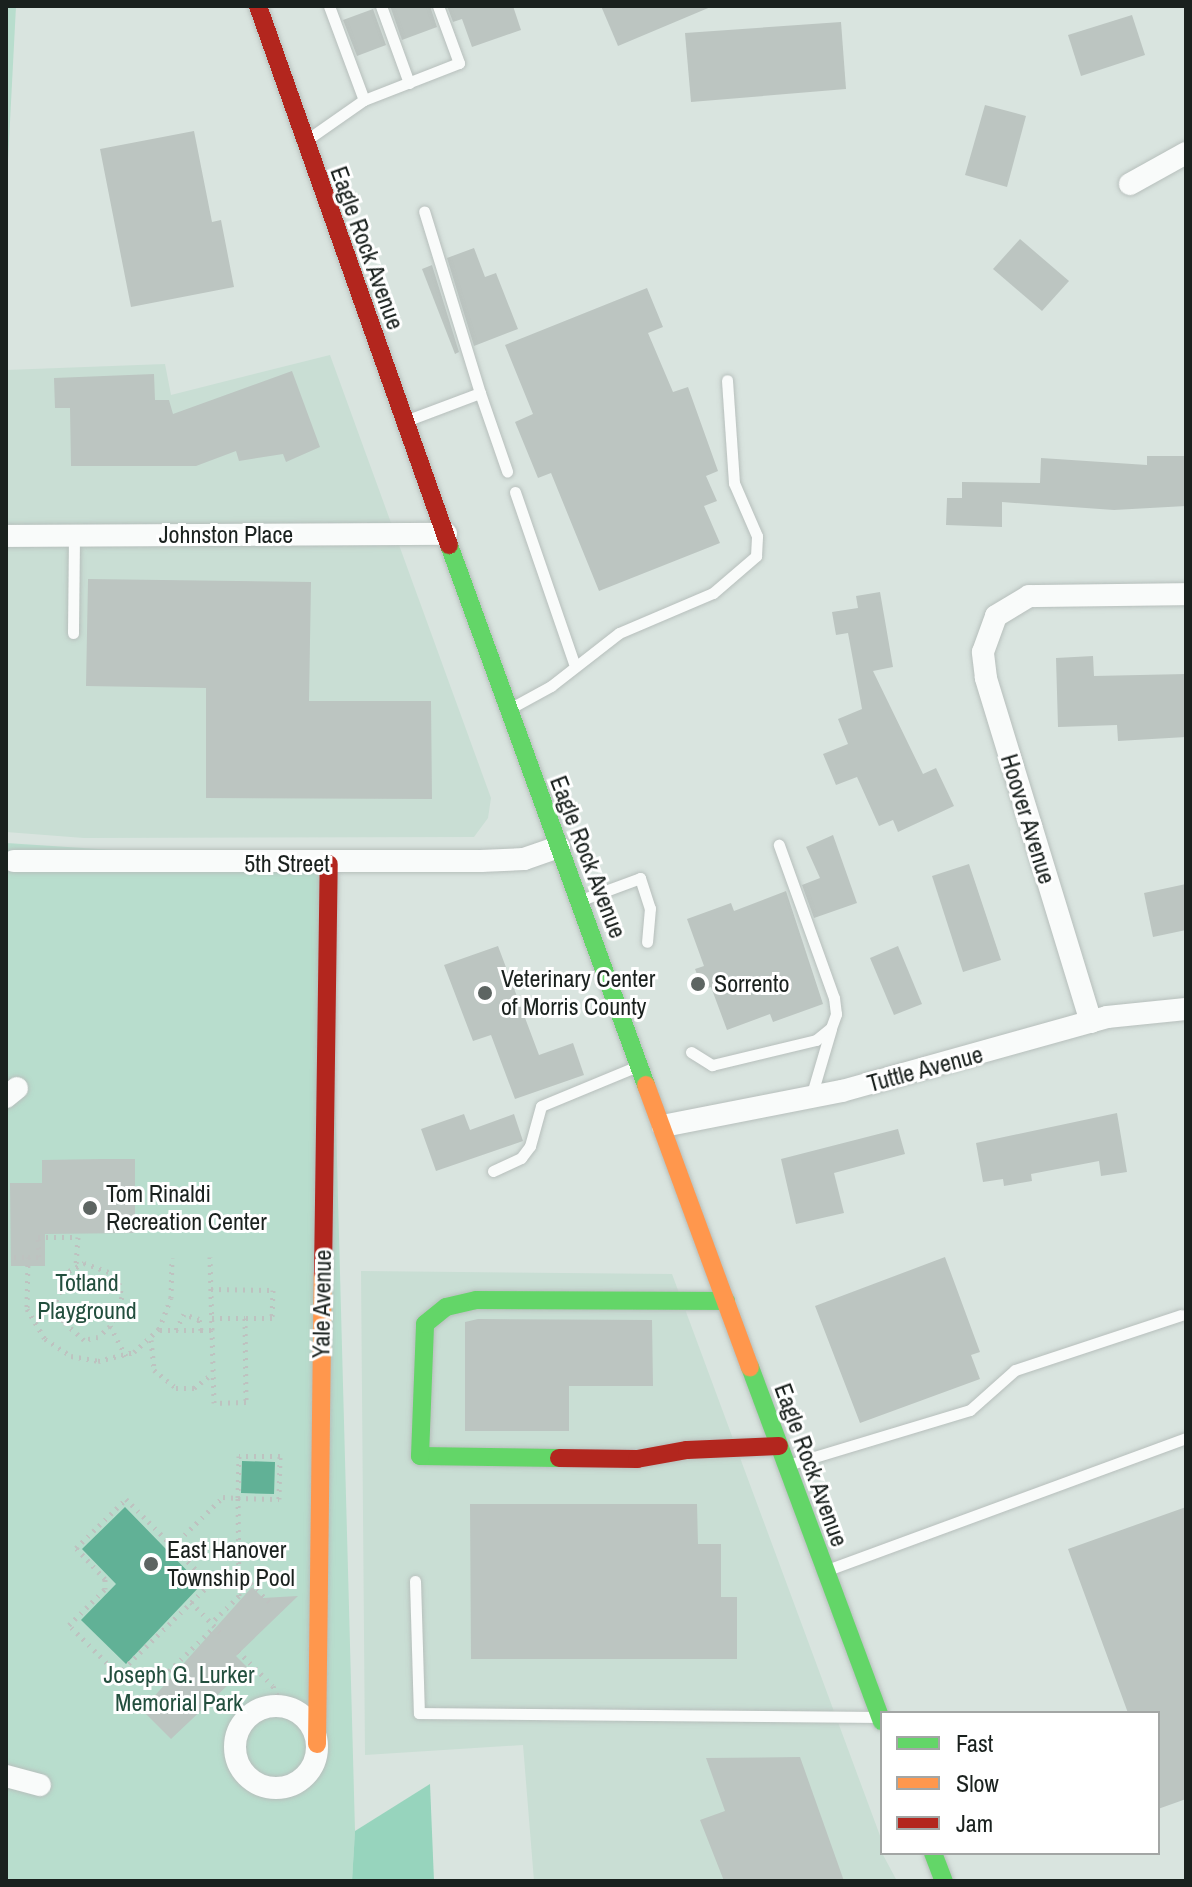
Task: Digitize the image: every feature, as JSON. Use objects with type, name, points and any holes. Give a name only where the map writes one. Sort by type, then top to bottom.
[{"type":"main road","name":"Eagle Rock Avenue","points":[[264,9],[304,142],[508,709],[880,1716]]},
{"type":"main road","name":"Yale Avenue","points":[[317,1744],[329,864]]},
{"type":"main road","points":[[726,1301],[476,1300],[446,1307],[425,1324],[420,1456],[637,1459],[687,1450],[779,1446]]},
{"type":"main road","points":[[934,1855],[944,1881]]},
{"type":"street","points":[[1130,184],[1186,153]]},
{"type":"street","name":"Johnston Place","points":[[6,536],[446,534]]},
{"type":"street","name":"Hoover Avenue","points":[[1091,1022],[986,678],[983,652],[996,616],[1029,596],[1186,594]]},
{"type":"street","name":"5th Street","points":[[14,861],[329,864],[524,859],[559,847]]},
{"type":"street","name":"Tuttle Avenue","points":[[663,1126],[811,1097],[1091,1022],[1186,1009]]},
{"type":"street","points":[[282,1706],[306,1719],[317,1744]]},
{"type":"street","name":"Yale Avenue","points":[[282,1706],[255,1712],[245,1720],[235,1746],[243,1771],[264,1787],[291,1786],[311,1770],[317,1744]]},
{"type":"street","points":[[6,1776],[40,1785]]},
{"type":"lane","points":[[329,6],[364,100]]},
{"type":"lane","points":[[381,6],[409,83]]},
{"type":"lane","points":[[304,142],[364,100],[459,63],[438,6]]},
{"type":"lane","points":[[424,211],[507,471]]},
{"type":"lane","points":[[508,709],[619,633],[713,593],[756,556],[757,536],[734,483],[727,380]]},
{"type":"lane","points":[[405,421],[480,393]]},
{"type":"lane","points":[[515,492],[575,666]]},
{"type":"lane","points":[[73,633],[74,536]]},
{"type":"lane","points":[[779,845],[834,998],[836,1014],[811,1097]]},
{"type":"lane","points":[[580,900],[640,878],[650,908],[647,942]]},
{"type":"lane","points":[[691,1052],[712,1065],[816,1040],[831,1028]]},
{"type":"lane","points":[[493,1171],[521,1158],[530,1146],[541,1106],[639,1065]]},
{"type":"lane","points":[[787,1465],[970,1410],[1015,1370],[1181,1315]]},
{"type":"lane","points":[[824,1571],[1186,1438]]},
{"type":"lane","points":[[415,1581],[419,1713],[880,1719]]},
{"type":"path","points":[[6,1257],[39,1257],[38,1237],[78,1237],[76,1266],[58,1289],[58,1311],[84,1340],[98,1337],[110,1326],[122,1297],[117,1275],[95,1263],[76,1266]]},
{"type":"path","points":[[28,1257],[27,1309],[45,1339],[84,1360],[126,1356],[151,1339],[159,1329],[171,1298],[172,1258]]},
{"type":"path","points":[[210,1257],[214,1403],[246,1402],[245,1318]]},
{"type":"path","points":[[211,1289],[273,1290],[272,1318],[212,1318]]},
{"type":"path","points":[[176,1330],[179,1318],[189,1314],[199,1319],[201,1330]]},
{"type":"path","points":[[110,1326],[126,1356]]},
{"type":"path","points":[[159,1329],[212,1330]]},
{"type":"path","points":[[151,1339],[154,1370],[176,1388],[194,1388],[213,1373]]},
{"type":"path","points":[[122,1671],[169,1671],[215,1627],[239,1596],[238,1498],[239,1456],[280,1456],[279,1499],[238,1498],[223,1497],[173,1546]]},
{"type":"path","points":[[126,1499],[202,1576],[210,1584],[118,1674],[69,1625],[105,1589],[105,1579],[76,1548],[126,1499]]},
{"type":"path","points":[[202,1576],[239,1577],[269,1602]]},
{"type":"path","points":[[191,1602],[215,1627]]},
{"type":"path","points":[[238,1651],[273,1686],[282,1706]]},
{"type":"shaded area","points":[[330,355],[491,798],[488,818],[474,837],[84,838],[6,832],[6,370],[165,364],[171,395]]},
{"type":"shaded area","points":[[361,1271],[672,1274],[880,1836],[880,1855],[883,1855],[897,1881],[534,1881],[523,1745],[365,1755]]},
{"type":"shaded area","points":[[242,1461],[275,1462],[274,1494],[241,1493]]},
{"type":"shaded area","points":[[125,1507],[201,1585],[126,1664],[81,1620],[116,1584],[82,1549]]},
{"type":"shaded area","points":[[430,1784],[434,1881],[352,1881],[355,1831]]},
{"type":"green space","points":[[6,6],[16,6],[6,199]]},
{"type":"green space","name":"Joseph G. Lurker Memorial Park","points":[[6,843],[329,864],[355,1831],[352,1881],[6,1881]]},
{"type":"building","points":[[390,6],[430,6],[437,27],[402,40]]},
{"type":"building","points":[[447,6],[513,6],[521,30],[472,47],[462,19],[453,22]]},
{"type":"building","points":[[601,6],[713,6],[618,46]]},
{"type":"building","points":[[373,9],[386,45],[357,56],[343,20]]},
{"type":"building","points":[[1132,15],[1145,55],[1081,76],[1068,35]]},
{"type":"building","points":[[841,22],[846,89],[691,102],[685,33]]},
{"type":"building","points":[[985,105],[1026,116],[1007,187],[965,175]]},
{"type":"building","points":[[194,131],[212,222],[221,220],[234,287],[131,307],[100,149]]},
{"type":"building","points":[[1020,239],[1069,281],[1042,311],[993,269]]},
{"type":"building","points":[[474,248],[485,277],[496,273],[518,329],[474,346],[447,258]]},
{"type":"building","points":[[432,265],[459,352],[455,354],[422,269]]},
{"type":"building","points":[[647,288],[663,327],[648,333],[673,392],[688,387],[718,471],[706,476],[717,501],[704,506],[720,543],[599,591],[551,473],[538,478],[515,422],[533,414],[505,345]]},
{"type":"building","points":[[292,371],[320,447],[286,462],[283,454],[239,461],[236,451],[196,466],[71,466],[70,408],[55,408],[54,378],[154,374],[155,400],[169,400],[173,414]]},
{"type":"building","points":[[1147,456],[1186,456],[1186,506],[1114,510],[1002,502],[1002,527],[946,525],[947,498],[962,498],[962,482],[1040,483],[1041,458],[1147,465]]},
{"type":"building","points":[[88,579],[311,582],[309,701],[431,701],[432,799],[206,798],[206,688],[86,686]]},
{"type":"building","points":[[880,592],[893,667],[873,671],[923,774],[936,768],[954,806],[898,832],[893,820],[879,826],[857,777],[836,785],[823,754],[848,744],[838,719],[862,709],[848,633],[836,635],[832,612],[858,608],[856,596]]},
{"type":"building","points":[[1093,656],[1094,676],[1186,674],[1186,737],[1118,741],[1117,725],[1058,727],[1056,658]]},
{"type":"building","points":[[833,835],[857,903],[814,918],[802,885],[820,878],[806,847]]},
{"type":"building","points":[[969,864],[1001,960],[963,972],[932,876]]},
{"type":"building","points":[[1186,884],[1186,930],[1153,937],[1144,893]]},
{"type":"building","points":[[786,891],[823,1004],[773,1022],[770,1014],[727,1030],[711,987],[703,990],[695,969],[704,966],[687,919],[731,903],[734,911]]},
{"type":"building","points":[[498,946],[539,1055],[573,1043],[584,1075],[515,1099],[491,1035],[473,1041],[444,965]]},
{"type":"building","points":[[898,946],[922,1004],[894,1015],[870,958]]},
{"type":"building","points":[[1117,1113],[1127,1172],[1101,1176],[1099,1161],[1031,1174],[1032,1181],[1004,1186],[1003,1179],[983,1182],[976,1143]]},
{"type":"building","points":[[464,1114],[470,1130],[514,1114],[523,1141],[436,1171],[421,1129]]},
{"type":"building","points":[[898,1129],[905,1154],[834,1173],[844,1213],[796,1224],[781,1159]]},
{"type":"building","name":"Tom Rinaldi Recreation Center","points":[[135,1159],[135,1233],[45,1234],[45,1266],[11,1266],[10,1183],[42,1183],[42,1160]]},
{"type":"building","points":[[945,1257],[980,1352],[971,1355],[980,1379],[860,1423],[815,1306]]},
{"type":"building","points":[[478,1319],[652,1320],[653,1386],[569,1386],[569,1431],[465,1431],[465,1322]]},
{"type":"building","points":[[470,1504],[697,1504],[698,1544],[721,1544],[721,1597],[737,1597],[737,1659],[471,1659]]},
{"type":"building","points":[[1186,1507],[1186,1799],[1160,1808],[1160,1711],[1127,1711],[1068,1549]]},
{"type":"building","points":[[252,1587],[263,1598],[298,1596],[236,1656],[247,1667],[171,1739],[142,1710]]},
{"type":"building","points":[[800,1757],[844,1881],[724,1881],[700,1820],[725,1811],[706,1758]]},
{"type":"traffic: fast","points":[[449,545],[646,1085]]},
{"type":"traffic: fast","points":[[559,1458],[420,1456],[425,1324],[446,1307],[476,1300],[726,1301]]},
{"type":"traffic: fast","points":[[750,1367],[880,1716]]},
{"type":"traffic: fast","points":[[934,1855],[944,1881]]},
{"type":"traffic: slow","points":[[646,1085],[750,1367]]},
{"type":"traffic: slow","points":[[317,1744],[323,1273]]},
{"type":"traffic: jam","points":[[258,6],[449,545]]},
{"type":"traffic: jam","points":[[323,1273],[329,864]]},
{"type":"traffic: jam","points":[[559,1458],[637,1459],[687,1450],[779,1446]]},
{"type":"place","name":"Sorrento","points":[[698,984]]},
{"type":"place","name":"Veterinary Center of Morris County","points":[[485,993]]},
{"type":"place","name":"Tom Rinaldi Recreation Center","points":[[90,1208]]},
{"type":"place","name":"East Hanover Township Pool","points":[[151,1564]]},
{"type":"park label","name":"Totland Playground","points":[[87,1297]]}]
